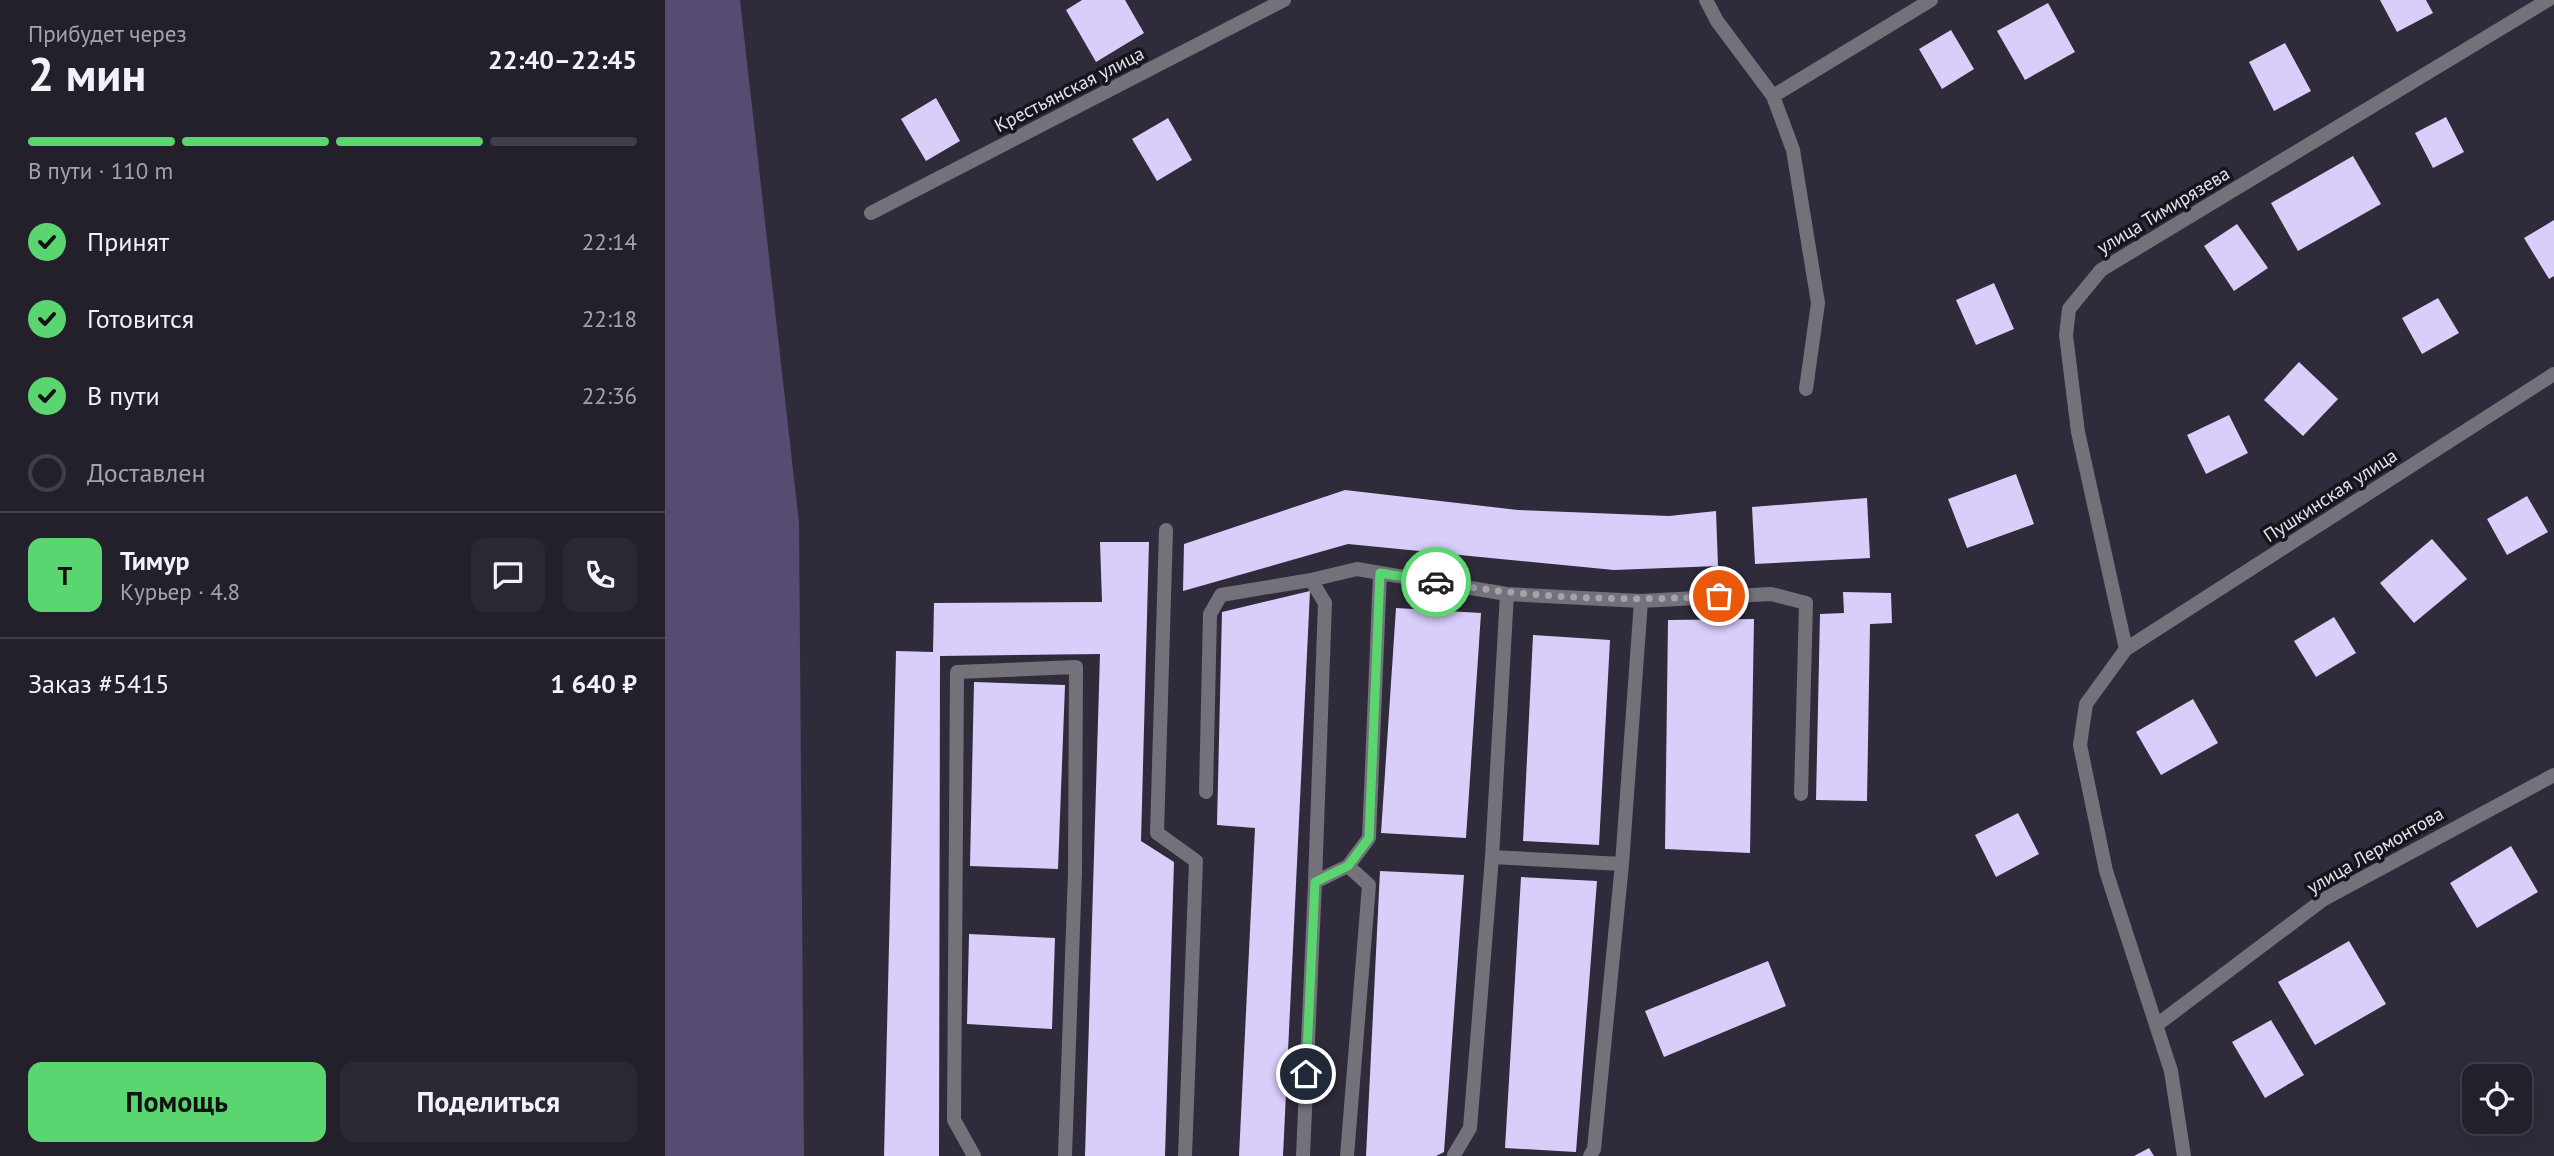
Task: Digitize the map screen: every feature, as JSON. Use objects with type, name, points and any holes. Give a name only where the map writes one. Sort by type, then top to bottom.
[{"type":"street","name":"Крестьянская улица","points":[[871,213],[1284,0]]},
{"type":"street","points":[[1706,0],[1717,21],[1773,96],[1793,150],[1818,303],[1806,389]]},
{"type":"street","points":[[1773,96],[1931,0]]},
{"type":"street","name":"улица Тимирязева","points":[[2126,649],[2078,432],[2066,335],[2069,309],[2101,270],[2548,0]]},
{"type":"street","name":"Пушкинская улица","points":[[2126,649],[2554,374]]},
{"type":"street","points":[[1166,530],[1157,833],[1196,861],[1185,1156]]},
{"type":"street","points":[[1206,792],[1210,614],[1221,595],[1311,580],[1357,569],[1507,594],[1641,601],[1771,594],[1806,603],[1801,794]]},
{"type":"street","points":[[1315,882],[1348,866],[1369,838],[1380,573]]},
{"type":"street","points":[[1303,1156],[1325,603],[1311,580]]},
{"type":"street","points":[[1455,1156],[1470,1128],[1492,857],[1507,594]]},
{"type":"street","points":[[1590,1156],[1594,1149],[1622,864],[1641,601]]},
{"type":"street","points":[[2126,649],[2086,704],[2080,745],[2106,871],[2158,1024],[2171,1071],[2184,1156]]},
{"type":"street","points":[[974,1156],[954,1120],[957,672],[1076,667],[1075,872],[1065,1156]]},
{"type":"street","name":"улица Лермонтова","points":[[2158,1024],[2324,899],[2554,775]]},
{"type":"street","points":[[1492,857],[1622,864]]},
{"type":"street","points":[[1347,1156],[1369,885],[1348,866]]},
{"type":"shaded area","points":[[665,0],[740,0],[799,523],[804,1156],[665,1156]]},
{"type":"building","points":[[1082,0],[1125,0],[1144,33],[1096,62],[1066,10]]},
{"type":"building","points":[[2380,0],[2426,0],[2433,13],[2397,32]]},
{"type":"building","points":[[2048,3],[2075,52],[2025,80],[1997,31]]},
{"type":"building","points":[[1951,30],[1974,69],[1942,89],[1919,49]]},
{"type":"building","points":[[2285,43],[2311,91],[2274,111],[2249,62]]},
{"type":"building","points":[[936,98],[960,141],[926,161],[901,119]]},
{"type":"building","points":[[2446,117],[2464,152],[2433,168],[2415,133]]},
{"type":"building","points":[[1168,118],[1192,160],[1157,181],[1132,139]]},
{"type":"building","points":[[2353,156],[2381,204],[2298,251],[2271,203]]},
{"type":"building","points":[[2554,220],[2554,276],[2549,279],[2524,238]]},
{"type":"building","points":[[2237,224],[2268,268],[2234,291],[2204,246]]},
{"type":"building","points":[[1994,283],[2014,329],[1976,345],[1956,300]]},
{"type":"building","points":[[2438,298],[2459,333],[2422,354],[2402,318]]},
{"type":"building","points":[[2299,362],[2338,399],[2303,436],[2264,400]]},
{"type":"building","points":[[2229,415],[2248,453],[2206,474],[2187,435]]},
{"type":"building","points":[[2016,474],[2034,524],[1967,548],[1948,499]]},
{"type":"building","points":[[1345,490],[1518,510],[1669,516],[1716,511],[1718,566],[1614,570],[1348,544],[1183,591],[1184,544]]},
{"type":"building","points":[[2527,496],[2548,532],[2507,555],[2487,519]]},
{"type":"building","points":[[1867,498],[1870,558],[1755,564],[1752,507]]},
{"type":"building","points":[[2432,539],[2467,579],[2414,623],[2380,583]]},
{"type":"building","points":[[1100,542],[1149,542],[1141,841],[1174,862],[1165,1156],[1085,1156],[1100,654],[940,656],[939,1156],[884,1156],[896,651],[933,652],[934,603],[1102,602]]},
{"type":"building","points":[[1310,591],[1283,1156],[1239,1156],[1255,828],[1217,825],[1222,612]]},
{"type":"building","points":[[1843,592],[1891,593],[1892,623],[1870,624],[1867,801],[1816,800],[1820,614],[1844,613]]},
{"type":"building","points":[[1396,608],[1481,613],[1466,838],[1381,833]]},
{"type":"building","points":[[2334,617],[2356,653],[2316,677],[2294,641]]},
{"type":"building","points":[[1754,619],[1750,853],[1665,849],[1668,620]]},
{"type":"building","points":[[1533,635],[1610,640],[1599,845],[1523,841]]},
{"type":"building","points":[[974,682],[1065,685],[1058,869],[970,866]]},
{"type":"building","points":[[2193,699],[2218,743],[2161,775],[2136,732]]},
{"type":"building","points":[[2018,813],[2039,854],[1996,877],[1975,835]]},
{"type":"building","points":[[2511,846],[2538,892],[2477,928],[2450,883]]},
{"type":"building","points":[[1380,871],[1464,875],[1444,1152],[1436,1156],[1366,1156]]},
{"type":"building","points":[[1521,877],[1597,881],[1576,1152],[1505,1148]]},
{"type":"building","points":[[969,934],[1055,938],[1052,1029],[967,1024]]},
{"type":"building","points":[[2349,941],[2386,1004],[2315,1045],[2278,982]]},
{"type":"building","points":[[1768,961],[1786,1006],[1664,1057],[1645,1011]]},
{"type":"building","points":[[2271,1020],[2304,1075],[2265,1098],[2232,1042]]},
{"type":"building","points":[[2149,1148],[2154,1156],[2134,1156]]},
{"type":"way so far","points":[[1436,582],[1507,594],[1641,601],[1719,596]]},
{"type":"route","points":[[1306,1074],[1315,882],[1348,866],[1369,838],[1380,573],[1436,582]]}]
